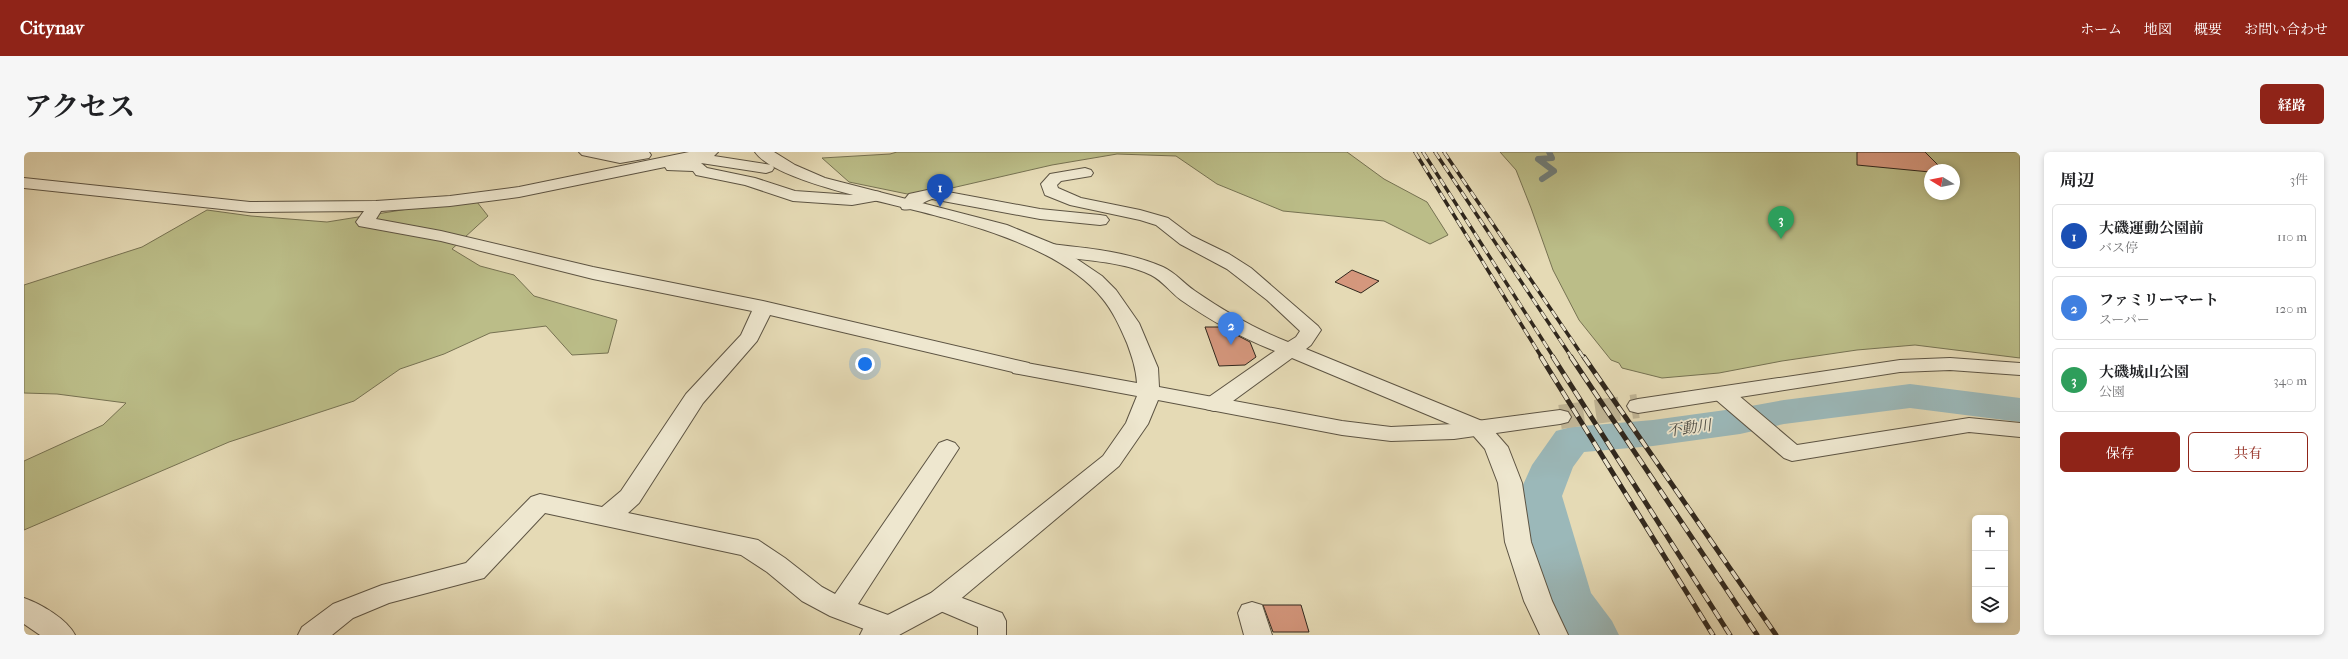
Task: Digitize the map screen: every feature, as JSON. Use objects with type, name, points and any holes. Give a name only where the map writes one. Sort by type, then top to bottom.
[{"type":"street","points":[[312,635],[343,611],[382,595],[475,571],[540,503],[749,547],[776,564],[812,594],[881,631],[941,600],[1111,461],[1137,424],[1150,393],[1147,368],[1139,344],[1120,308],[1095,280],[1050,249],[1001,229],[819,181],[789,168],[764,160],[699,158],[699,153],[620,158],[587,152]]},
{"type":"street","points":[[24,183],[250,206],[311,208],[376,206],[450,201],[519,192],[661,155]]},
{"type":"street","points":[[637,177],[679,165],[698,167],[702,172],[750,181],[793,196],[852,200],[874,196]]},
{"type":"street","points":[[1085,173],[1056,177],[1049,184],[1051,191],[1062,198],[1091,208],[1154,218],[1166,223],[1174,232]]},
{"type":"street","points":[[908,204],[915,198],[932,194],[1040,214],[1144,223],[1174,232],[1233,264],[1291,311],[1311,330],[1304,341],[1214,404]]},
{"type":"street","points":[[24,195],[69,200],[153,196]]},
{"type":"street","points":[[250,206],[262,212],[365,222],[441,236],[593,274],[763,307],[1021,368],[1357,430],[1391,434],[1425,434],[1560,417]]},
{"type":"street","points":[[365,222],[376,206]]},
{"type":"street","points":[[1050,249],[1089,253],[1141,266],[1167,277],[1184,293],[1206,307],[1273,344],[1479,428],[1496,447],[1510,482],[1518,542],[1538,600],[1554,635]]},
{"type":"street","points":[[607,517],[630,497],[694,399],[750,337],[763,307]]},
{"type":"street","points":[[1638,406],[1728,398],[1900,366],[1950,364],[2020,369]]},
{"type":"street","points":[[1728,398],[1792,453],[1969,425],[2020,430]]},
{"type":"street","points":[[840,609],[947,448]]},
{"type":"street","points":[[941,600],[992,621],[992,635]]},
{"type":"street","points":[[24,609],[61,635]]},
{"type":"green space","points":[[897,152],[1347,152],[1384,179],[1427,202],[1448,235],[1430,244],[1384,221],[1283,211],[1217,184],[1176,156],[1117,154],[1052,165],[917,196],[849,182],[822,158],[890,154]]},
{"type":"green space","points":[[1500,152],[2020,152],[2020,358],[1915,345],[1857,350],[1782,361],[1719,373],[1662,378],[1622,368],[1619,363],[1611,360],[1579,320],[1553,270],[1516,170]]},
{"type":"green space","points":[[477,202],[488,216],[452,249],[480,266],[514,275],[534,296],[617,320],[608,353],[572,355],[546,326],[490,333],[444,354],[400,369],[354,401],[229,442],[24,530],[24,461],[103,425],[126,403],[57,394],[24,393],[24,285],[142,247],[207,210],[251,216],[327,222],[414,208]]},
{"type":"building","points":[[1857,152],[1925,152],[1937,164],[1924,164],[1924,171],[1857,165]]},
{"type":"building","points":[[1352,270],[1379,281],[1361,293],[1335,282]]},
{"type":"building","points":[[1205,327],[1221,327],[1250,342],[1256,357],[1245,365],[1219,366]]},
{"type":"building","points":[[1263,605],[1301,605],[1309,632],[1273,632]]},
{"type":"waterway","points":[[1542,179],[1554,171],[1538,159],[1552,158],[1549,152]]},
{"type":"waterway","name":"不動川","points":[[1594,635],[1568,599],[1540,496],[1553,465],[1571,440],[1653,433],[1740,421],[1784,412],[1910,396],[2020,410]]},
{"type":"tunnel","points":[[1560,417],[1638,406]]},
{"type":"railway","points":[[1415,152],[1542,358]]},
{"type":"railway","points":[[1423,152],[1554,358]]},
{"type":"railway","points":[[1435,152],[1572,358]]},
{"type":"railway","points":[[1444,152],[1584,358]]},
{"type":"railway","points":[[1541,357],[1713,635]]},
{"type":"railway","points":[[1553,357],[1730,635]]},
{"type":"railway","points":[[1571,357],[1757,635]]},
{"type":"railway","points":[[1584,357],[1776,635]]},
{"type":"place","name":"大磯運動公園前","points":[[940,207]]},
{"type":"place","name":"大磯城山公園","points":[[1781,239]]},
{"type":"place","name":"ファミリーマート","points":[[1231,345]]}]
